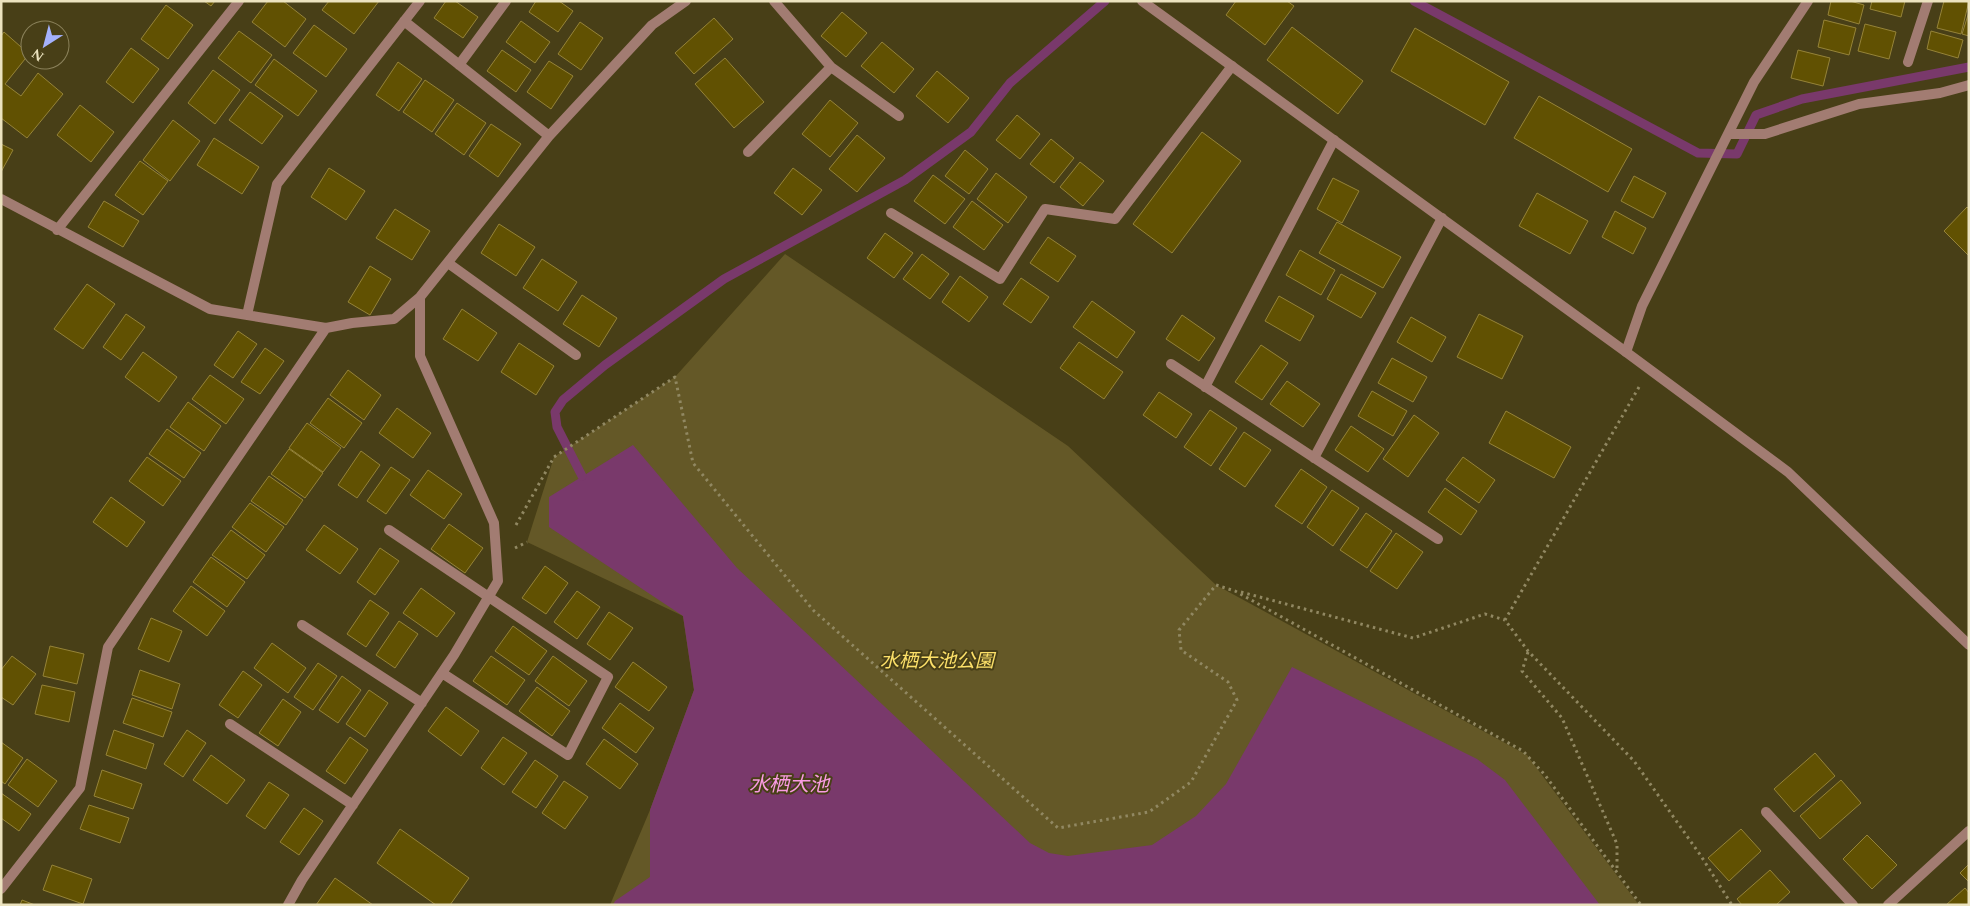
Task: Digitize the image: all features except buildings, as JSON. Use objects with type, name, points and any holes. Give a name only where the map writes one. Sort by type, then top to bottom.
[{"type":"street","points":[[57,230],[239,1]]},
{"type":"street","points":[[247,315],[277,184],[420,1]]},
{"type":"street","points":[[459,64],[506,1]]},
{"type":"street","points":[[1,200],[210,309],[326,328],[352,323],[394,319],[420,297],[549,136],[652,25],[686,1]]},
{"type":"street","points":[[774,1],[831,67],[899,116]]},
{"type":"street","points":[[1142,1],[1626,352],[1788,472],[1969,645]]},
{"type":"street","points":[[1626,352],[1642,306],[1754,82],[1808,1]]},
{"type":"street","points":[[1908,62],[1928,1]]},
{"type":"street","points":[[404,21],[549,136]]},
{"type":"street","points":[[890,213],[1000,279],[1045,209],[1115,219],[1232,66]]},
{"type":"street","points":[[748,152],[831,67]]},
{"type":"street","points":[[1729,134],[1765,134],[1859,104],[1940,92],[1969,85]]},
{"type":"street","points":[[1205,387],[1334,140]]},
{"type":"street","points":[[1314,458],[1442,218]]},
{"type":"street","points":[[448,263],[576,355]]},
{"type":"street","points":[[288,905],[302,880],[442,673],[498,581],[494,523],[420,356],[420,297]]},
{"type":"street","points":[[1,889],[80,788],[108,647],[326,328]]},
{"type":"street","points":[[1171,364],[1438,539]]},
{"type":"street","points":[[389,530],[608,677],[568,755],[442,673]]},
{"type":"street","points":[[302,625],[422,703]]},
{"type":"street","points":[[230,724],[353,805]]},
{"type":"street","points":[[1766,812],[1853,905]]},
{"type":"street","points":[[1888,905],[1969,831]]},
{"type":"path","points":[[1505,620],[1649,369]]},
{"type":"path","points":[[515,526],[554,457],[674,376],[693,463],[812,610],[1058,828],[1149,812],[1191,782],[1237,700],[1228,682],[1181,650],[1179,630],[1216,585],[1413,638],[1486,614],[1505,620],[1528,651],[1634,762],[1701,856],[1732,905]]},
{"type":"path","points":[[496,557],[527,542]]},
{"type":"path","points":[[1235,591],[1523,751],[1545,775],[1641,905]]},
{"type":"path","points":[[1528,651],[1522,670],[1562,718],[1617,844],[1617,872]]},
{"type":"green space","name":"水栖大池公園","points":[[785,254],[1068,446],[1216,585],[1527,755],[1639,905],[610,905],[650,810],[694,690],[683,616],[527,542],[554,457],[675,377]]},
{"type":"water","name":"水栖大池","points":[[633,445],[737,568],[1030,843],[1049,853],[1068,856],[1152,845],[1196,816],[1226,784],[1292,667],[1477,759],[1505,780],[1600,905],[613,905],[615,901],[650,877],[650,810],[694,690],[683,616],[549,527],[549,497]]},
{"type":"waterway","points":[[582,476],[557,427],[555,412],[563,400],[605,365],[724,279],[905,180],[971,132],[1010,83],[1105,1]]},
{"type":"waterway","points":[[1414,1],[1698,153],[1737,154],[1756,115],[1802,99],[1969,67]]}]
